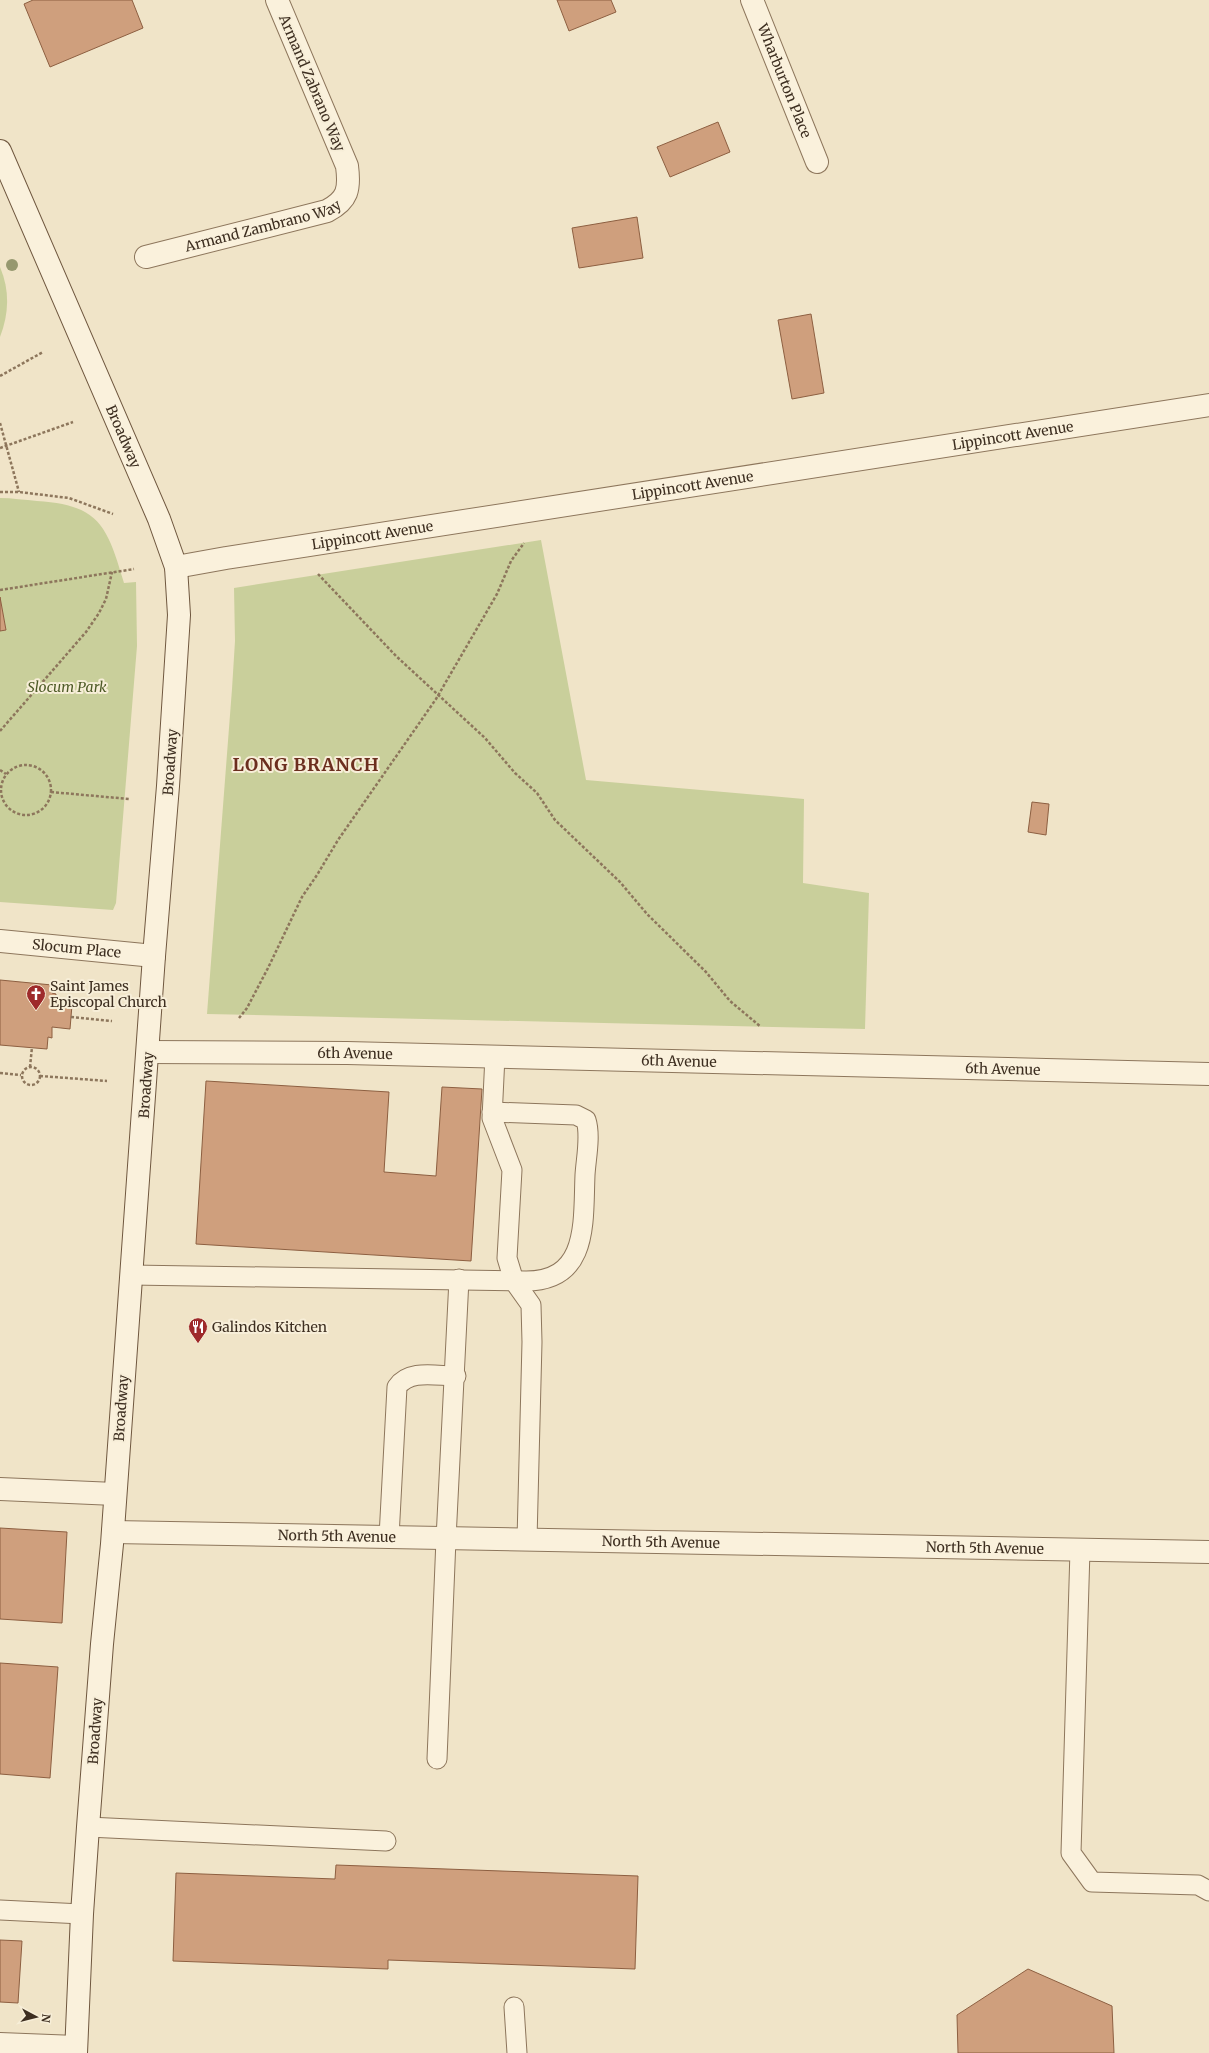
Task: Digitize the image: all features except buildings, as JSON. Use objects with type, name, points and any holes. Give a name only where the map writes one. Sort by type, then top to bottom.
[{"type":"street","name":"Armand Zabrano Way","points":[[277,0],[347,166]]},
{"type":"street","name":"Wharburton Place","points":[[752,0],[817,162]]},
{"type":"street","name":"Broadway","points":[[0,151],[159,519],[176,567],[179,615],[168,786],[154,956],[113,1532],[102,1644],[88,1827],[82,1914],[76,2050]]},
{"type":"street","name":"Armand Zambrano Way","points":[[146,257],[327,211],[340,204],[347,193],[347,166]]},
{"type":"street","name":"Lippincott Avenue","points":[[176,567],[242,555],[1209,405]]},
{"type":"street","name":"Slocum Place","points":[[0,941],[154,956]]},
{"type":"street","name":"6th Avenue","points":[[148,1052],[495,1056],[1209,1074]]},
{"type":"street","points":[[0,1489],[115,1494]]},
{"type":"street","name":"North 5th Avenue","points":[[113,1532],[1209,1552]]},
{"type":"street","points":[[0,2044],[76,2050]]},
{"type":"lane","points":[[495,1056],[492,1112],[494,1128],[512,1170],[507,1251],[508,1265],[514,1281],[529,1301],[532,1310],[527,1540]]},
{"type":"lane","points":[[131,1275],[514,1281],[539,1281],[552,1277],[564,1270],[573,1260],[582,1232],[588,1127],[586,1120],[576,1115],[492,1112]]},
{"type":"lane","points":[[437,1759],[446,1538],[456,1376],[460,1280]]},
{"type":"lane","points":[[389,1537],[397,1387],[402,1380],[410,1375],[456,1376]]},
{"type":"lane","points":[[1080,1550],[1071,1853],[1092,1882],[1198,1885],[1209,1891]]},
{"type":"lane","points":[[88,1827],[386,1841]]},
{"type":"lane","points":[[0,1910],[82,1914]]},
{"type":"lane","points":[[514,2007],[516,2053]]},
{"type":"path","points":[[0,376],[43,352]]},
{"type":"path","points":[[0,448],[73,422]]},
{"type":"path","points":[[0,423],[19,492]]},
{"type":"path","points":[[0,492],[19,492],[69,498],[113,514]]},
{"type":"path","points":[[239,1018],[247,1008],[268,968],[302,897],[338,840],[439,694],[497,594],[511,561],[525,542]]},
{"type":"path","points":[[0,590],[134,569]]},
{"type":"path","points":[[317,571],[396,656],[485,738],[515,773],[537,793],[555,820],[620,882],[647,914],[706,972],[730,1001],[761,1027]]},
{"type":"path","points":[[0,731],[86,632],[99,613],[106,599],[112,572]]},
{"type":"path","points":[[24,765],[38,768],[48,778],[51,792],[46,806],[38,813],[28,816],[18,815],[5,806],[1,794],[1,787],[6,774],[17,766],[24,765]]},
{"type":"path","points":[[0,770],[6,774]]},
{"type":"path","points":[[51,792],[129,798]]},
{"type":"path","points":[[71,1017],[112,1021]]},
{"type":"path","points":[[30,1067],[32,1047]]},
{"type":"path","points":[[30,1067],[36,1068],[40,1076],[38,1082],[29,1085],[22,1080],[22,1075],[24,1069],[30,1067]]},
{"type":"path","points":[[0,1074],[22,1075]]},
{"type":"path","points":[[40,1076],[107,1081]]},
{"type":"green space","points":[[0,267],[7,293],[7,311],[0,337]]},
{"type":"green space","name":"Slocum Park","points":[[0,498],[58,503],[75,507],[88,514],[98,522],[106,533],[124,583],[136,582],[137,646],[116,903],[113,910],[0,902],[0,631],[6,630],[0,597]]},
{"type":"green space","points":[[541,540],[586,780],[804,799],[803,883],[869,893],[865,1029],[207,1014],[232,689],[235,641],[234,588]]},
{"type":"place","name":"Saint James Episcopal Church","points":[[36,1011]]},
{"type":"place","name":"Galindos Kitchen","points":[[198,1344]]},
{"type":"district","name":"LONG BRANCH","points":[[306,764]]}]
